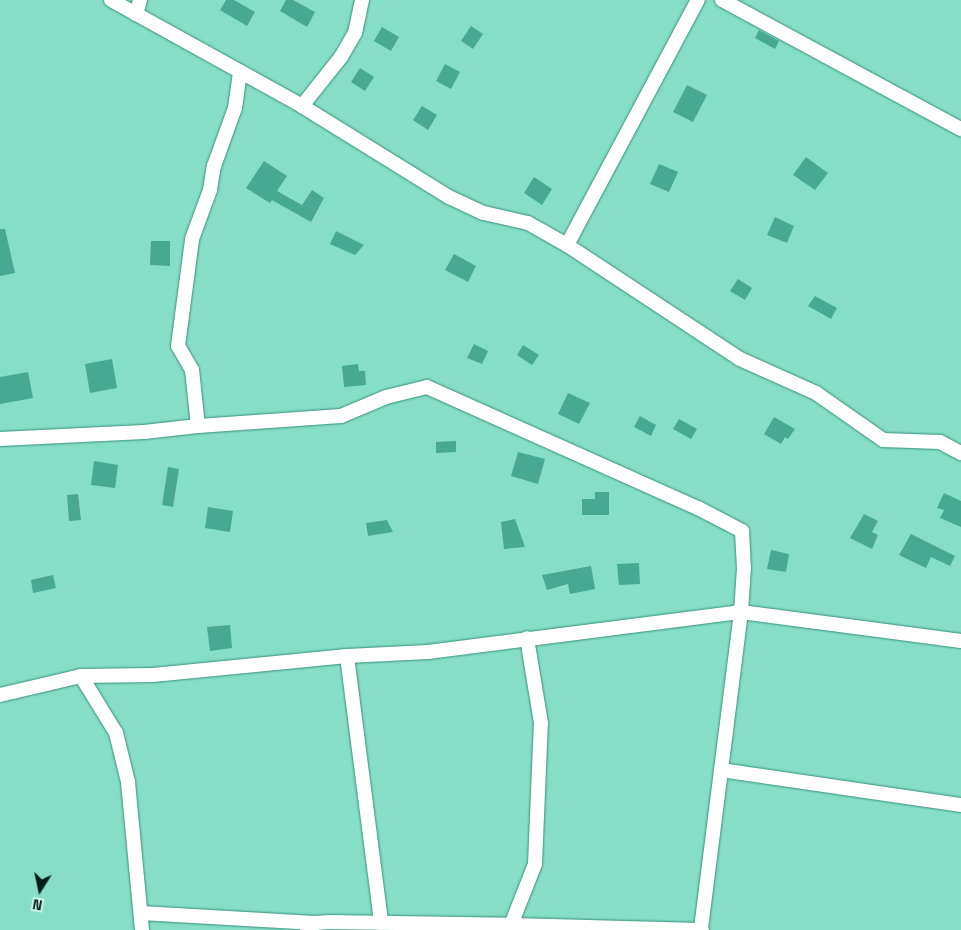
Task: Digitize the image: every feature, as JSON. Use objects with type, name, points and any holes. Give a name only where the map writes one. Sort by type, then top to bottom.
[{"type":"street","points":[[111,0],[138,7],[449,197],[484,213],[528,223],[567,245],[740,359],[816,393],[884,440],[940,442],[961,453]]},
{"type":"street","points":[[302,106],[341,57],[355,33],[362,0]]},
{"type":"street","points":[[567,245],[698,0]]},
{"type":"street","points":[[722,0],[961,130]]},
{"type":"street","points":[[198,426],[192,370],[178,346],[192,239],[210,190],[214,166],[235,108],[240,71]]},
{"type":"street","points":[[0,439],[144,432],[198,426],[341,416],[386,397],[427,387],[698,508],[742,530],[744,568],[741,612],[701,930],[510,928],[381,922],[311,926],[141,913]]},
{"type":"street","points":[[0,695],[81,676],[153,675],[346,656],[428,652],[741,612],[961,641]]},
{"type":"street","points":[[510,928],[535,864],[541,723],[527,638]]},
{"type":"street","points":[[346,656],[381,922]]},
{"type":"street","points":[[81,676],[116,733],[128,782],[142,930]]},
{"type":"street","points":[[721,770],[961,805]]},
{"type":"building","points":[[226,0],[234,0],[255,12],[247,26],[220,10]]},
{"type":"building","points":[[286,0],[293,0],[315,12],[307,27],[280,11]]},
{"type":"building","points":[[471,26],[483,34],[473,49],[461,41]]},
{"type":"building","points":[[382,27],[399,37],[391,51],[374,41]]},
{"type":"building","points":[[759,30],[779,41],[775,49],[755,38]]},
{"type":"building","points":[[445,64],[460,72],[451,89],[436,81]]},
{"type":"building","points":[[360,68],[374,77],[365,91],[351,82]]},
{"type":"building","points":[[687,85],[707,95],[693,122],[673,112]]},
{"type":"building","points":[[422,106],[437,115],[428,130],[413,120]]},
{"type":"building","points":[[806,157],[828,173],[815,190],[793,175]]},
{"type":"building","points":[[264,161],[287,176],[277,191],[302,205],[312,190],[324,198],[311,222],[272,200],[270,203],[246,188]]},
{"type":"building","points":[[659,164],[678,172],[669,192],[650,184]]},
{"type":"building","points":[[534,177],[552,189],[542,205],[524,193]]},
{"type":"building","points":[[775,217],[794,226],[787,243],[767,235]]},
{"type":"building","points":[[0,229],[5,229],[15,273],[0,276]]},
{"type":"building","points":[[336,231],[364,245],[355,255],[330,244]]},
{"type":"building","points":[[151,241],[170,241],[170,266],[150,265]]},
{"type":"building","points":[[454,254],[476,266],[468,282],[445,270]]},
{"type":"building","points":[[738,279],[752,288],[745,300],[730,291]]},
{"type":"building","points":[[815,296],[837,308],[831,319],[808,306]]},
{"type":"building","points":[[474,344],[488,351],[482,364],[467,358]]},
{"type":"building","points":[[523,345],[539,355],[532,365],[517,355]]},
{"type":"building","points":[[112,359],[117,388],[90,393],[85,364]]},
{"type":"building","points":[[358,364],[359,371],[365,371],[366,385],[344,387],[342,366]]},
{"type":"building","points":[[28,372],[33,398],[0,404],[0,377]]},
{"type":"building","points":[[568,393],[590,403],[579,424],[558,414]]},
{"type":"building","points":[[640,416],[656,425],[651,436],[634,427]]},
{"type":"building","points":[[774,417],[795,429],[788,439],[785,437],[781,444],[764,434]]},
{"type":"building","points":[[679,419],[697,429],[691,439],[673,429]]},
{"type":"building","points":[[456,441],[456,452],[436,453],[436,442]]},
{"type":"building","points":[[518,452],[545,459],[538,484],[511,476]]},
{"type":"building","points":[[94,461],[118,465],[115,488],[91,485]]},
{"type":"building","points":[[168,467],[179,469],[173,507],[162,505]]},
{"type":"building","points":[[595,492],[609,492],[609,515],[582,515],[582,499],[595,499]]},
{"type":"building","points":[[944,493],[961,501],[961,527],[940,518],[944,510],[937,508]]},
{"type":"building","points":[[78,494],[81,520],[69,521],[67,495]]},
{"type":"building","points":[[208,507],[233,511],[230,532],[205,528]]},
{"type":"building","points":[[864,514],[878,521],[872,532],[878,535],[872,549],[850,538]]},
{"type":"building","points":[[515,519],[525,547],[504,549],[501,522]]},
{"type":"building","points":[[387,520],[393,532],[368,536],[366,523]]},
{"type":"building","points":[[911,534],[955,556],[950,566],[931,557],[926,568],[899,555]]},
{"type":"building","points":[[771,550],[789,554],[786,572],[767,569]]},
{"type":"building","points":[[639,563],[640,584],[619,585],[617,564]]},
{"type":"building","points":[[591,566],[595,589],[570,594],[568,584],[547,590],[542,575]]},
{"type":"building","points":[[53,575],[56,588],[33,593],[31,580]]},
{"type":"building","points":[[230,625],[232,648],[210,651],[207,627]]}]
